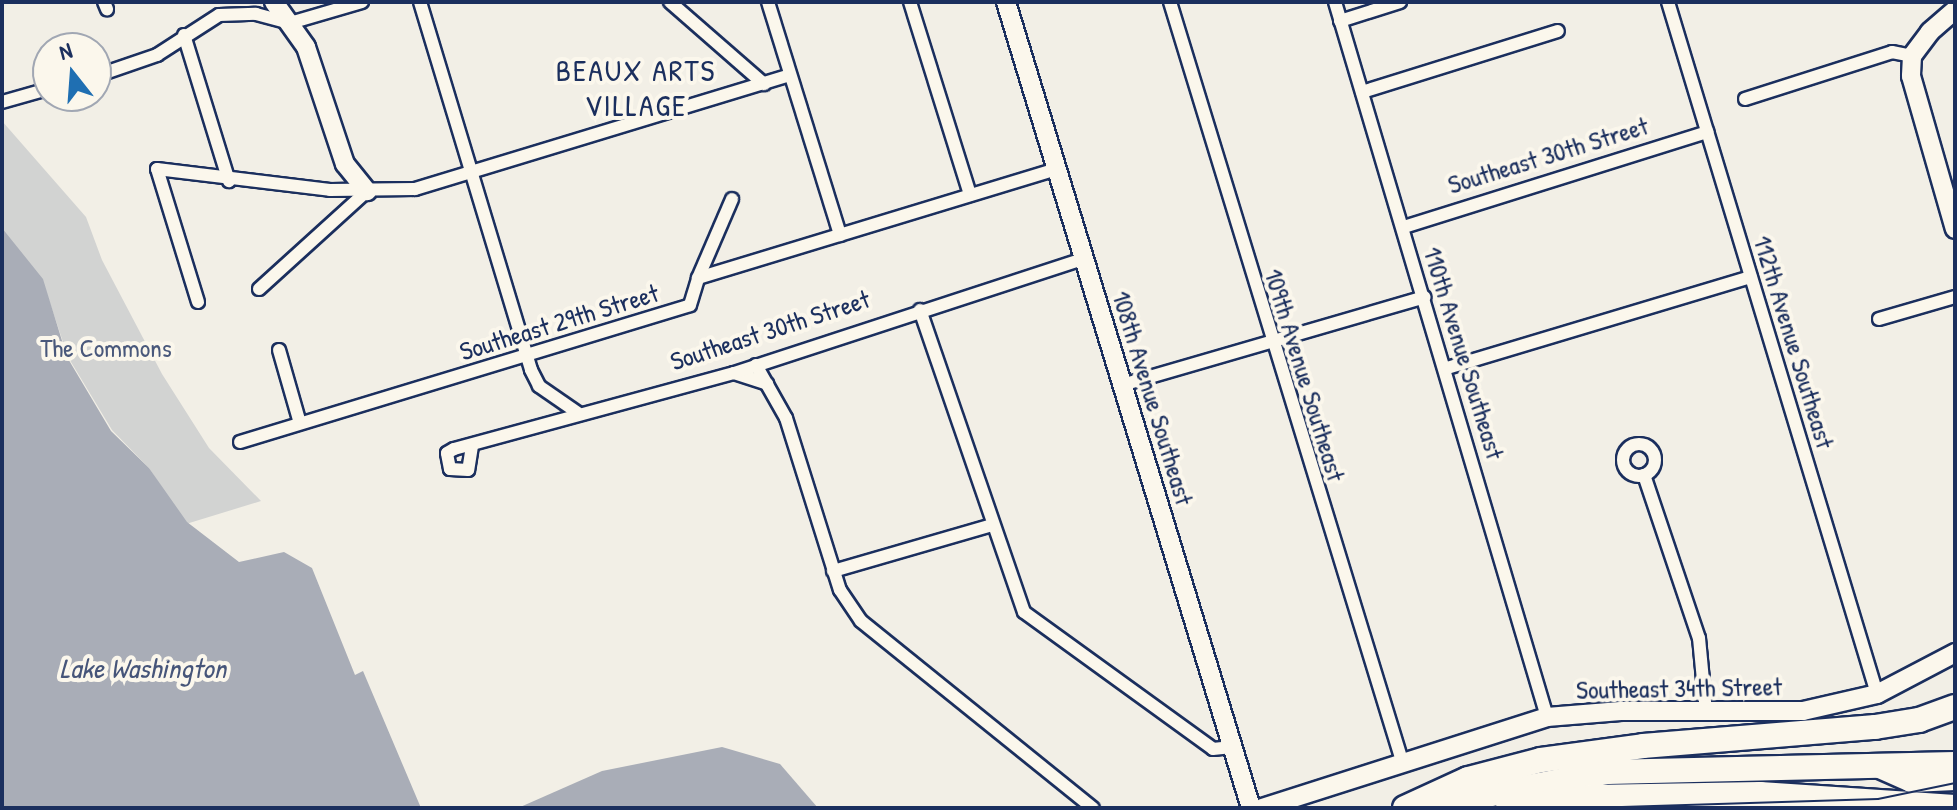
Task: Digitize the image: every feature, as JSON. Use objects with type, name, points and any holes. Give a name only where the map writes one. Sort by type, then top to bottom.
[{"type":"highway","points":[[1405,808],[1468,779],[1541,760],[1643,746],[1875,727],[1919,720],[1955,707]]},
{"type":"highway","points":[[1922,762],[1955,751]]},
{"type":"highway","points":[[1431,808],[1465,797],[1607,772],[1922,762],[1955,764]]},
{"type":"highway","points":[[1874,764],[1911,780],[1955,778]]},
{"type":"highway","points":[[1508,808],[1593,797],[1760,794],[1955,807]]},
{"type":"street","points":[[274,2],[306,47],[345,164],[367,191]]},
{"type":"street","points":[[112,70],[157,55],[219,15],[256,14],[290,23],[362,2]]},
{"type":"street","points":[[420,2],[472,165],[471,175],[525,356],[539,386],[578,413]]},
{"type":"street","points":[[670,2],[764,84]]},
{"type":"street","points":[[768,2],[788,76],[840,235]]},
{"type":"street","points":[[910,2],[970,195]]},
{"type":"street","name":"108th Avenue Southeast","points":[[1006,2],[1251,808]]},
{"type":"street","name":"109th Avenue Southeast","points":[[1170,2],[1402,761]]},
{"type":"street","name":"110th Avenue Southeast","points":[[1335,2],[1447,368],[1547,717]]},
{"type":"street","points":[[1340,21],[1400,2]]},
{"type":"street","name":"112th Avenue Southeast","points":[[1668,2],[1877,694]]},
{"type":"street","points":[[1955,10],[1912,56],[1916,107],[1955,229]]},
{"type":"street","points":[[1362,92],[1558,31]]},
{"type":"street","points":[[184,35],[229,181]]},
{"type":"street","points":[[1745,99],[1892,52],[1912,56]]},
{"type":"street","points":[[198,302],[157,169],[229,181],[367,191],[415,189],[471,175],[788,76]]},
{"type":"street","points":[[2,102],[32,94]]},
{"type":"street","name":"Southeast 30th Street","points":[[1404,227],[1707,132]]},
{"type":"street","points":[[698,278],[1056,169]]},
{"type":"street","points":[[259,289],[367,191]]},
{"type":"street","points":[[698,278],[732,199]]},
{"type":"street","name":"Southeast 30th Street","points":[[472,446],[578,413],[734,373],[1083,259]]},
{"type":"street","points":[[1447,368],[1751,277]]},
{"type":"street","name":"Southeast 29th Street","points":[[240,442],[690,305],[698,278]]},
{"type":"street","points":[[1122,385],[1424,297]]},
{"type":"street","points":[[1879,319],[1955,297]]},
{"type":"street","points":[[920,310],[1024,612],[1213,749],[1232,747]]},
{"type":"street","points":[[279,350],[300,423]]},
{"type":"street","points":[[756,365],[796,448],[833,571],[847,601],[875,635],[1093,808]]},
{"type":"street","points":[[734,373],[767,384]]},
{"type":"street","points":[[1644,475],[1699,638],[1707,682],[1706,712]]},
{"type":"street","points":[[833,571],[992,525]]},
{"type":"street","name":"Southeast 34th Street","points":[[1262,808],[1547,717],[1803,711],[1877,694],[1955,653]]},
{"type":"green space","name":"The Commons","points":[[2,121],[86,217],[102,260],[162,374],[209,448],[261,501],[186,524],[149,468],[112,430],[68,357],[42,279],[2,229]]},
{"type":"water","name":"Lake Washington","points":[[2,228],[43,279],[67,357],[111,431],[149,468],[187,522],[239,562],[284,552],[312,568],[355,675],[363,671],[421,808],[2,808]]},
{"type":"water","points":[[722,747],[780,764],[818,808],[518,808],[602,771]]},
{"type":"tram line","points":[[1590,808],[1878,799],[1955,783]]},
{"type":"district","name":"BEAUX ARTS VILLAGE","points":[[636,87]]}]
